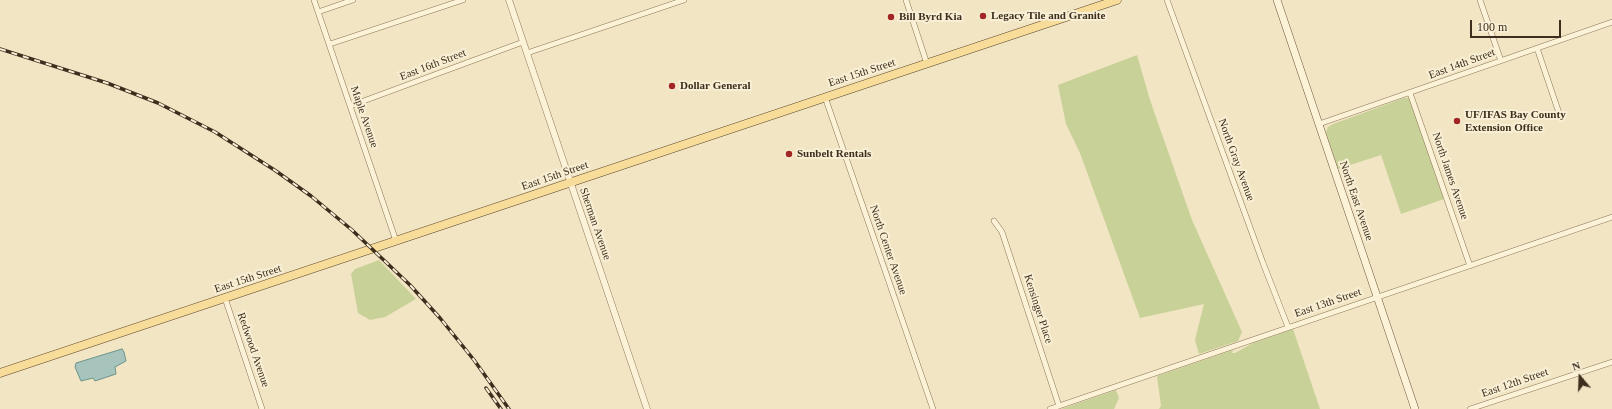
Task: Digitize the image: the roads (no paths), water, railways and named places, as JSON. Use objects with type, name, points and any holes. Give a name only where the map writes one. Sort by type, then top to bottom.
[{"type":"main road","name":"East 15th Street","points":[[0,373],[1117,0]]},
{"type":"main road","name":"North East Avenue","points":[[1277,0],[1415,409]]},
{"type":"street","name":"Maple Avenue","points":[[314,0],[396,241]]},
{"type":"street","points":[[318,12],[353,0]]},
{"type":"street","points":[[330,44],[463,0]]},
{"type":"street","name":"Sherman Avenue","points":[[509,0],[647,409]]},
{"type":"street","points":[[527,53],[684,0]]},
{"type":"street","points":[[906,0],[927,64]]},
{"type":"street","name":"North Gray Avenue","points":[[1167,0],[1262,263],[1288,327]]},
{"type":"street","points":[[1480,0],[1500,61]]},
{"type":"street","name":"East 14th Street","points":[[1319,124],[1612,22]]},
{"type":"street","name":"East 16th Street","points":[[350,106],[523,42]]},
{"type":"street","points":[[1537,48],[1560,116]]},
{"type":"street","name":"North James Avenue","points":[[1410,93],[1470,266]]},
{"type":"street","name":"North Center Avenue","points":[[825,98],[933,409]]},
{"type":"street","name":"East 13th Street","points":[[1050,409],[1612,217]]},
{"type":"street","name":"Kensinger Place","points":[[994,221],[1002,232],[1059,406]]},
{"type":"street","name":"Redwood Avenue","points":[[225,298],[262,409]]},
{"type":"street","name":"East 12th Street","points":[[1470,409],[1612,362]]},
{"type":"water","points":[[122,349],[126,361],[115,367],[116,374],[95,381],[93,378],[81,381],[75,367],[76,363]]},
{"type":"railway","points":[[0,49],[107,83],[158,103],[215,132],[276,171],[311,196],[352,230],[410,285],[440,318],[474,360],[509,409]]},
{"type":"railway","points":[[486,388],[501,409]]},
{"type":"place","name":"Legacy Tile and Granite","points":[[983,16]]},
{"type":"place","name":"Bill Byrd Kia","points":[[891,17]]},
{"type":"place","name":"Dollar General","points":[[672,86]]},
{"type":"place","name":"UF/IFAS Bay County Extension Office","points":[[1457,121]]},
{"type":"place","name":"Sunbelt Rentals","points":[[789,154]]}]
